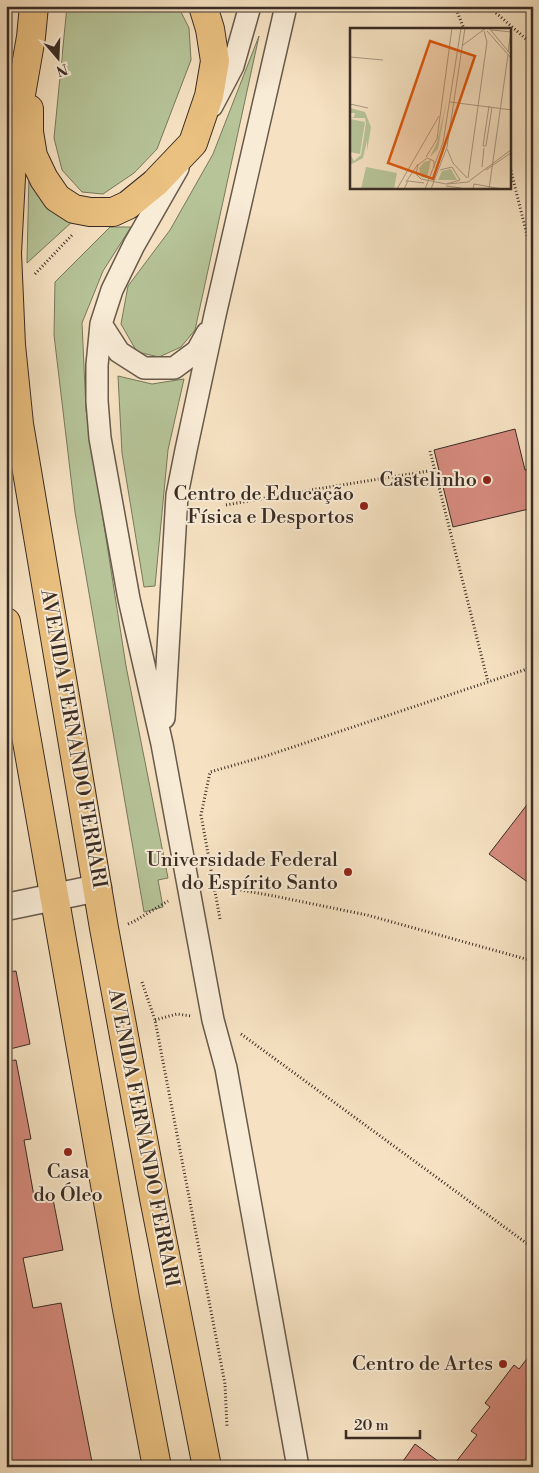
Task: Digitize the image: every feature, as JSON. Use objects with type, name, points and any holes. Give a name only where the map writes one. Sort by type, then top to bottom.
[{"type":"main road","points":[[32,20],[30,132],[33,156],[56,198],[74,208],[102,213],[113,212],[141,196],[193,143],[209,96],[215,61],[210,29],[202,6]]},
{"type":"main road","name":"AVENIDA FERNANDO FERRARI","points":[[32,20],[13,140],[7,252],[11,345],[19,424],[104,928],[154,1198],[207,1467]]},
{"type":"main road","points":[[6,622],[156,1467]]},
{"type":"street","points":[[250,6],[233,66],[193,143],[134,245],[112,290],[101,324],[97,365],[97,401],[100,438],[129,599],[162,744],[213,1020],[226,1068],[298,1467]]},
{"type":"street","points":[[162,744],[177,495],[286,6]]},
{"type":"street","points":[[101,324],[119,352],[144,368],[174,368],[197,351],[216,315]]},
{"type":"street","points":[[6,907],[98,888]]},
{"type":"path","points":[[455,6],[464,28]]},
{"type":"path","points":[[488,6],[533,45]]},
{"type":"path","points":[[512,175],[533,260]]},
{"type":"path","points":[[35,274],[75,231],[94,222],[102,213]]},
{"type":"path","points":[[430,451],[488,682]]},
{"type":"path","points":[[226,505],[435,470]]},
{"type":"path","points":[[201,815],[210,772],[266,756],[533,667]]},
{"type":"path","points":[[104,928],[124,926],[133,922],[190,888],[214,885],[349,910],[533,961]]},
{"type":"path","points":[[139,973],[155,1020],[225,1384],[228,1428]]},
{"type":"path","points":[[155,1020],[177,1014],[213,1020],[239,1032],[533,1248]]},
{"type":"green space","points":[[67,6],[178,6],[189,28],[191,60],[157,149],[134,173],[103,194],[82,192],[62,170],[54,138]]},
{"type":"green space","points":[[259,36],[195,330],[181,347],[159,357],[137,352],[121,324],[128,286],[170,230],[213,154]]},
{"type":"green space","points":[[29,174],[72,222],[27,263]]},
{"type":"green space","points":[[110,227],[131,227],[103,271],[82,323],[86,410],[126,666],[168,878],[158,880],[163,907],[144,912],[75,512],[54,335],[55,282]]},
{"type":"green space","points":[[118,376],[152,384],[184,379],[168,450],[155,586],[144,587],[122,453]]},
{"type":"building","name":"Castelinho","points":[[515,429],[525,470],[533,468],[533,508],[453,527],[434,450]]},
{"type":"building","points":[[533,797],[533,886],[489,854]]},
{"type":"building","points":[[16,971],[30,1044],[6,1050],[6,972]]},
{"type":"building","points":[[16,1060],[31,1139],[24,1140],[35,1202],[53,1199],[63,1250],[23,1258],[33,1308],[61,1303],[93,1467],[6,1467],[6,1061]]},
{"type":"building","points":[[533,1351],[533,1467],[452,1467],[477,1435],[471,1431],[490,1407],[485,1403],[514,1365],[519,1369]]},
{"type":"building","points":[[415,1444],[446,1467],[399,1467]]},
{"type":"place","name":"Castelinho","points":[[487,480]]},
{"type":"place","name":"Centro de Educação Física e Desportos","points":[[364,506]]},
{"type":"place","name":"Universidade Federal do Espírito Santo","points":[[348,872]]},
{"type":"place","name":"Casa do Óleo","points":[[68,1152]]},
{"type":"place","name":"Centro de Artes","points":[[503,1364]]}]
